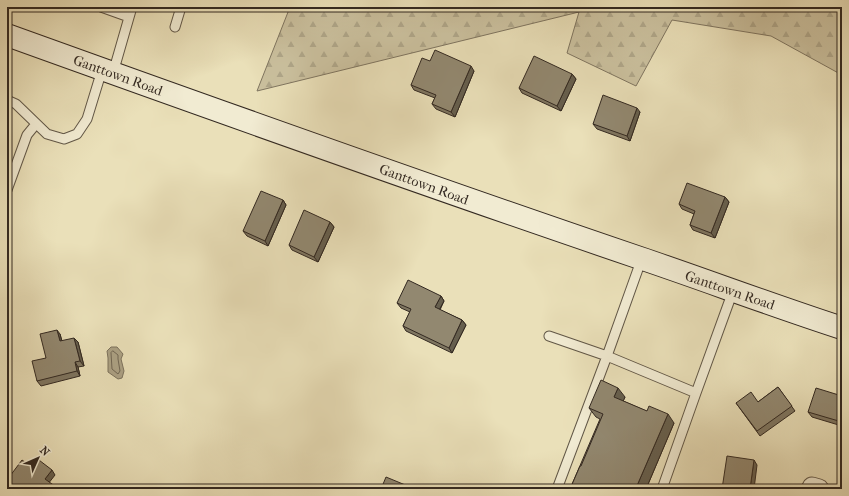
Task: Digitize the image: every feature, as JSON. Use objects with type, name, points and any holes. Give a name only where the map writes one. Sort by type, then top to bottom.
[{"type":"street","name":"Ganttown Road","points":[[7,36],[456,196],[642,258],[733,292],[842,328]]},
{"type":"lane","points":[[100,7],[129,17]]},
{"type":"lane","points":[[7,100],[16,104],[47,134],[64,139],[77,134],[87,119],[132,7]]},
{"type":"lane","points":[[175,27],[181,7]]},
{"type":"lane","points":[[7,190],[28,135],[36,124]]},
{"type":"lane","points":[[556,489],[607,356],[642,258]]},
{"type":"lane","points":[[662,489],[733,292]]},
{"type":"lane","points":[[549,336],[607,356],[696,393]]},
{"type":"green space","points":[[290,7],[842,7],[842,75],[771,36],[672,20],[636,86],[567,53],[579,12],[257,91]]},
{"type":"water","points":[[111,347],[117,347],[123,354],[121,359],[124,371],[122,378],[118,379],[108,372],[107,351]]},
{"type":"building","points":[[435,50],[471,66],[451,112],[432,104],[436,95],[411,85],[422,58],[430,61]]},
{"type":"building","points":[[534,56],[572,74],[557,106],[519,88]]},
{"type":"building","points":[[603,95],[637,108],[627,136],[593,124]]},
{"type":"building","points":[[687,183],[725,197],[711,233],[690,225],[695,211],[679,204]]},
{"type":"building","points":[[261,191],[283,200],[265,241],[243,231]]},
{"type":"building","points":[[304,210],[330,222],[314,257],[289,245]]},
{"type":"building","points":[[408,280],[441,296],[435,307],[462,320],[449,348],[403,326],[411,309],[397,303]]},
{"type":"building","points":[[57,330],[60,341],[74,338],[80,361],[75,362],[77,371],[37,381],[32,361],[46,358],[40,334]]},
{"type":"building","points":[[601,380],[618,388],[614,397],[647,411],[649,406],[668,414],[636,488],[638,489],[570,489],[603,414],[589,408]]},
{"type":"building","points":[[778,387],[792,406],[757,431],[736,403],[751,392],[758,402]]},
{"type":"building","points":[[816,388],[842,396],[842,422],[808,412]]},
{"type":"building","points":[[727,456],[754,460],[750,489],[722,489]]},
{"type":"building","points":[[35,457],[52,470],[45,479],[59,489],[7,489],[7,480],[22,460],[29,465]]},
{"type":"building","points":[[386,477],[415,489],[381,489]]}]
